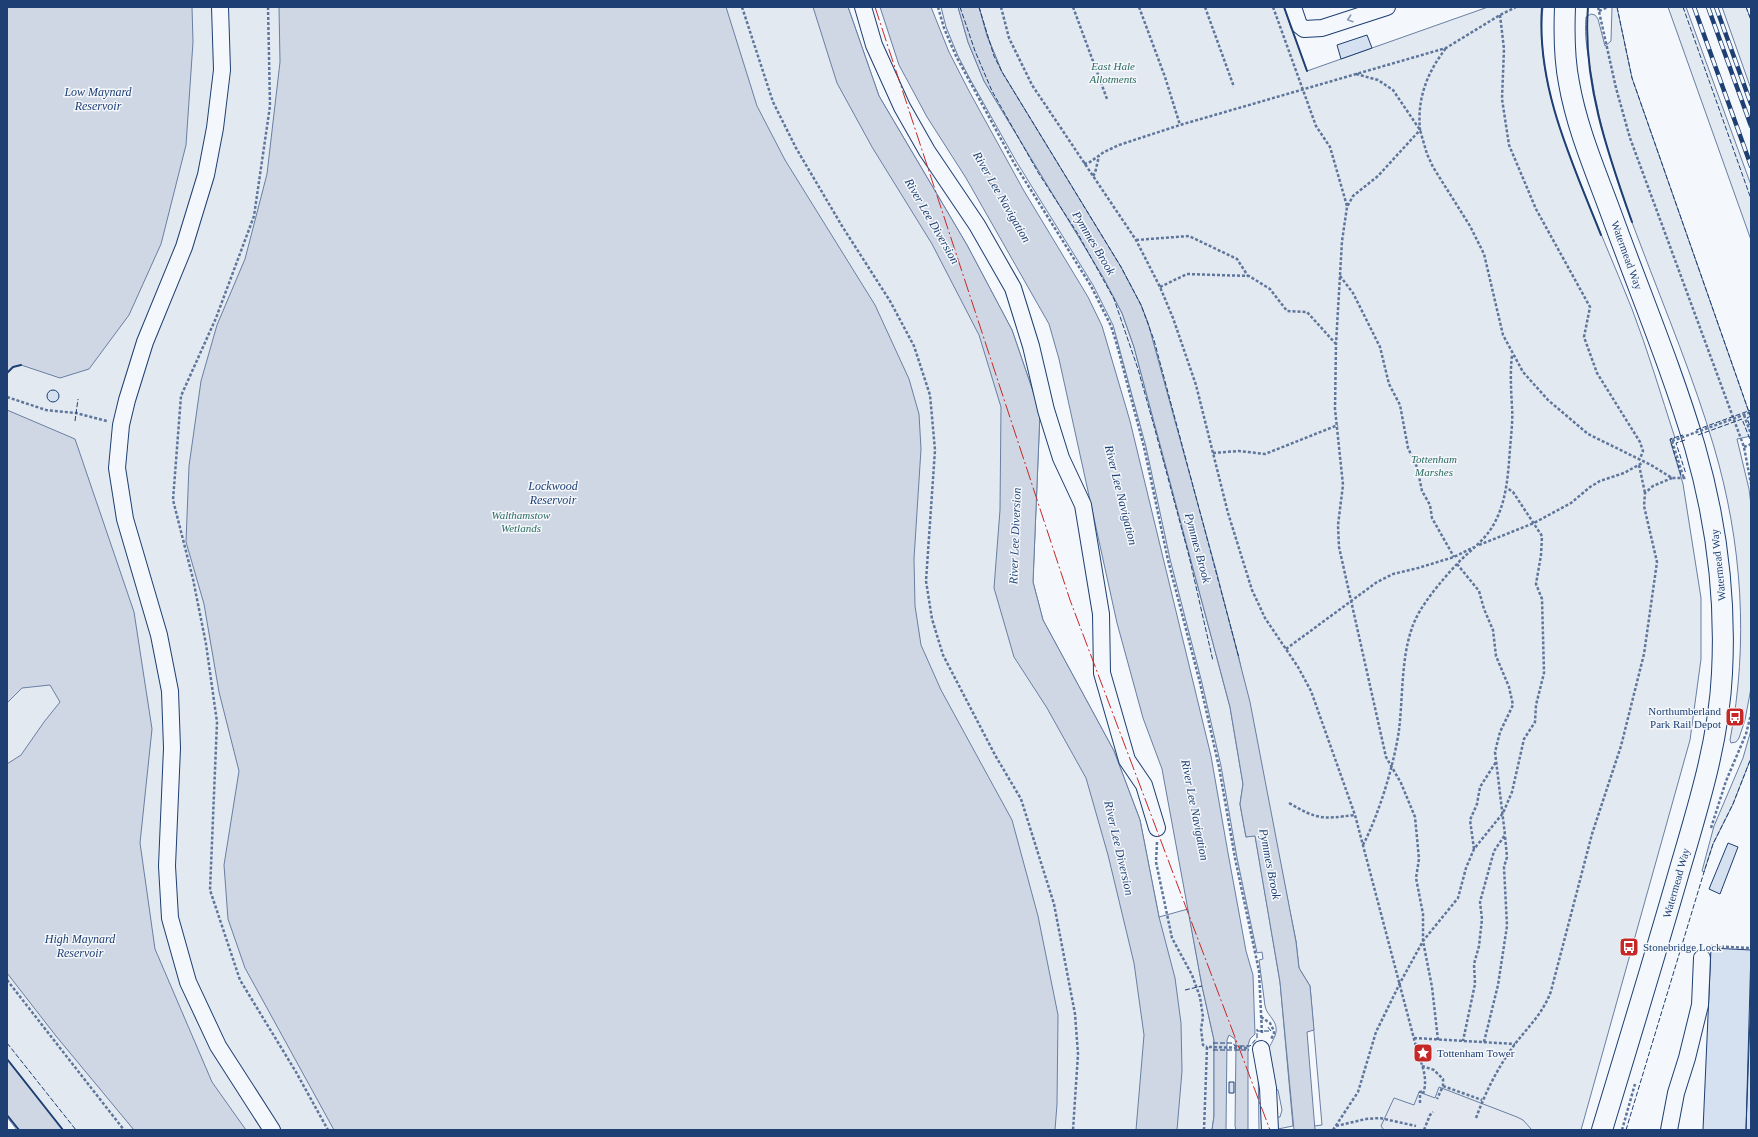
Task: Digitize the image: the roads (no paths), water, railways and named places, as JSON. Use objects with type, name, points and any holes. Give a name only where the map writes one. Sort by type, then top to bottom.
[{"type":"main road","name":"Watermead Way","points":[[1565,7],[1564,40],[1569,81],[1582,131],[1681,406],[1693,476],[1713,523],[1722,596],[1722,675],[1718,719],[1709,762],[1699,804],[1648,981],[1602,1130]]},
{"type":"lane","points":[[220,7],[222,70],[215,128],[206,175],[184,247],[144,342],[121,425],[117,468],[125,519],[159,635],[170,691],[172,748],[167,866],[170,918],[188,982],[218,1046],[272,1130]]},
{"type":"lane","points":[[863,7],[874,45],[902,107],[927,151],[977,225],[1013,288],[1032,346],[1048,417],[1061,458],[1083,505],[1101,614],[1102,672],[1127,760],[1144,785],[1151,803],[1157,828]]},
{"type":"lane","points":[[1293,7],[1300,25],[1304,29],[1322,28],[1388,7]]},
{"type":"lane","points":[[1669,1130],[1676,1093],[1687,1058],[1700,1005],[1702,958]]},
{"type":"lane","points":[[1259,1047],[1268,1088],[1270,1130]]},
{"type":"water","name":"Low Maynard Reservoir","points":[[7,7],[192,7],[193,42],[186,145],[161,244],[129,315],[89,369],[60,378],[21,365],[13,367],[7,373]]},
{"type":"water","name":"Lockwood Reservoir","points":[[279,7],[726,7],[757,106],[785,160],[875,305],[909,379],[919,414],[921,449],[914,559],[915,606],[921,645],[941,690],[1012,820],[1038,916],[1058,1015],[1057,1104],[1055,1130],[334,1130],[245,968],[228,919],[224,865],[239,771],[219,692],[204,604],[186,542],[189,466],[201,381],[217,325],[245,259],[267,174],[280,62]]},
{"type":"water","name":"River Lee Diversion","points":[[813,7],[848,7],[879,96],[967,245],[1012,330],[1040,412],[1033,582],[1043,620],[1114,751],[1140,820],[1159,917],[1175,978],[1181,1023],[1182,1071],[1177,1130],[1136,1130],[1144,1035],[1134,963],[1108,855],[1086,778],[1047,708],[1014,657],[994,588],[1000,510],[1001,407],[979,335],[932,244],[872,147],[837,83]]},
{"type":"water","name":"River Lee Navigation","points":[[880,7],[931,7],[949,52],[969,91],[1024,191],[1088,297],[1102,326],[1130,421],[1211,756],[1246,951],[1253,975],[1255,1034],[1250,1039],[1248,1045],[1248,1130],[1236,1130],[1235,1126],[1236,1045],[1235,1039],[1229,1035],[1227,1040],[1226,1130],[1212,1130],[1214,1116],[1214,1040],[1202,986],[1162,769],[1143,718],[1117,623],[1059,359],[1049,324],[966,178],[927,117],[899,65]]},
{"type":"water","name":"Pymmes Brook","points":[[958,7],[979,7],[987,36],[1002,72],[1121,267],[1141,305],[1148,323],[1216,570],[1250,702],[1296,942],[1299,968],[1310,986],[1314,1030],[1307,1032],[1315,1130],[1294,1130],[1280,982],[1255,836],[1246,837],[1240,804],[1243,784],[1230,707],[1134,347],[1122,313],[1103,277],[984,81],[968,42]]},
{"type":"water","name":"High Maynard Reservoir","points":[[7,410],[75,439],[134,612],[152,729],[140,843],[155,949],[212,1082],[246,1130],[134,1130],[56,1036],[7,973],[7,764],[21,755],[60,702],[50,685],[22,688],[7,703]]},
{"type":"water","points":[[7,1059],[63,1130],[19,1130],[7,1115]]},
{"type":"railway","points":[[1694,7],[1751,166]]},
{"type":"railway","points":[[1708,7],[1751,126]]},
{"type":"railway","points":[[1716,7],[1751,104]]},
{"type":"place","name":"Northumberland Park Rail Depot","points":[[1735,717]]},
{"type":"place","name":"Stonebridge Lock","points":[[1629,947]]},
{"type":"place","name":"Tottenham Tower","points":[[1423,1053]]},
{"type":"park label","name":"East Hale Allotments","points":[[1113,72]]},
{"type":"park label","name":"Tottenham Marshes","points":[[1434,465]]},
{"type":"park label","name":"Walthamstow Wetlands","points":[[521,521]]}]
